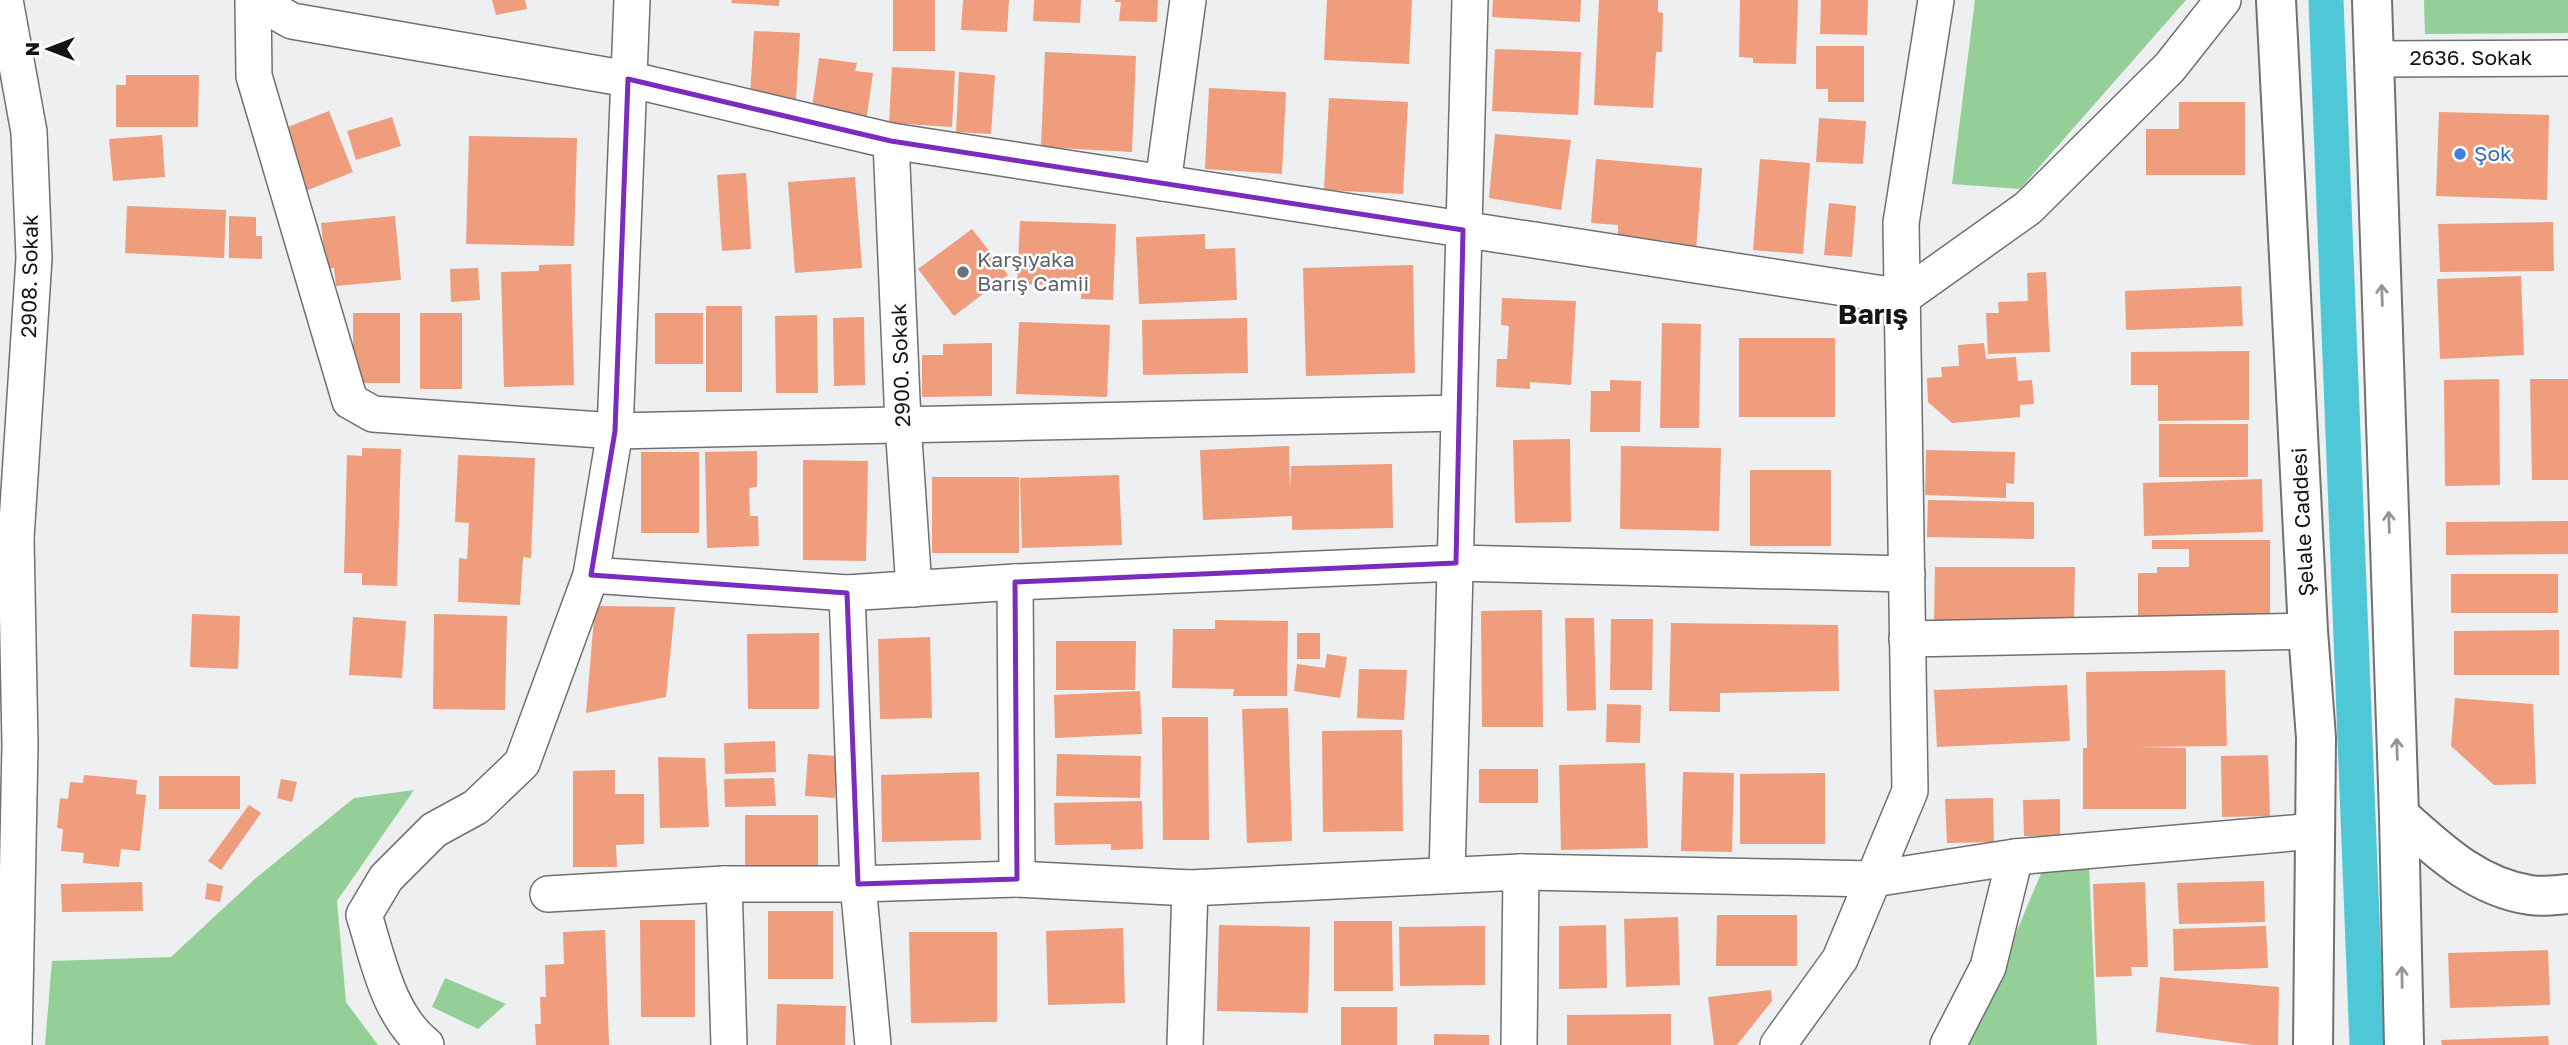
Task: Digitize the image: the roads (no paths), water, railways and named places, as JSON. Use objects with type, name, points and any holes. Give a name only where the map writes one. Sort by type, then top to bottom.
[{"type":"street","name":"2908. Sokak","points":[[5,0],[29,132],[34,258],[8,539],[20,745],[14,1045]]},
{"type":"street","points":[[254,0],[292,22],[628,79],[891,141],[1903,297],[2028,208],[2170,66],[2222,0]]},
{"type":"street","points":[[254,0],[254,76],[349,401],[373,414],[615,431],[1459,413]]},
{"type":"street","points":[[426,1045],[416,1036],[391,999],[364,915],[386,878],[434,830],[476,807],[522,764],[592,575],[615,431],[632,0]]},
{"type":"street","points":[[1164,183],[1188,0]]},
{"type":"street","points":[[1447,875],[1470,0]]},
{"type":"street","points":[[1778,1045],[1840,959],[1910,791],[1901,223],[1936,0]]},
{"type":"street","name":"Şelale Caddesi","points":[[2276,0],[2308,631],[2316,738],[2313,1045]]},
{"type":"street","points":[[2372,0],[2404,1045]]},
{"type":"street","name":"2636. Sokak","points":[[2375,59],[2568,58]]},
{"type":"street","name":"2900. Sokak","points":[[891,141],[903,423],[914,589]]},
{"type":"street","points":[[592,575],[847,593],[1015,582],[1456,563],[1907,574]]},
{"type":"street","points":[[1015,582],[1017,879]]},
{"type":"street","points":[[847,593],[858,884],[873,1045]]},
{"type":"street","points":[[1908,639],[2308,631]]},
{"type":"street","points":[[2399,815],[2444,855],[2484,883],[2531,896],[2568,894]]},
{"type":"street","points":[[548,894],[724,884],[858,884],[1017,879],[1190,888],[1521,872],[1873,879],[2015,857],[2315,831]]},
{"type":"street","points":[[1948,1045],[1988,967],[2015,857]]},
{"type":"street","points":[[1519,1045],[1521,872]]},
{"type":"street","points":[[724,884],[729,1045]]},
{"type":"street","points":[[1185,1045],[1190,888]]},
{"type":"waterway","points":[[2326,0],[2367,1045]]},
{"type":"place","name":"Şok","points":[[2460,154]]},
{"type":"place","name":"Karşıyaka Barış Camii","points":[[963,272]]},
{"type":"district","name":"Barış","points":[[1873,314]]}]
